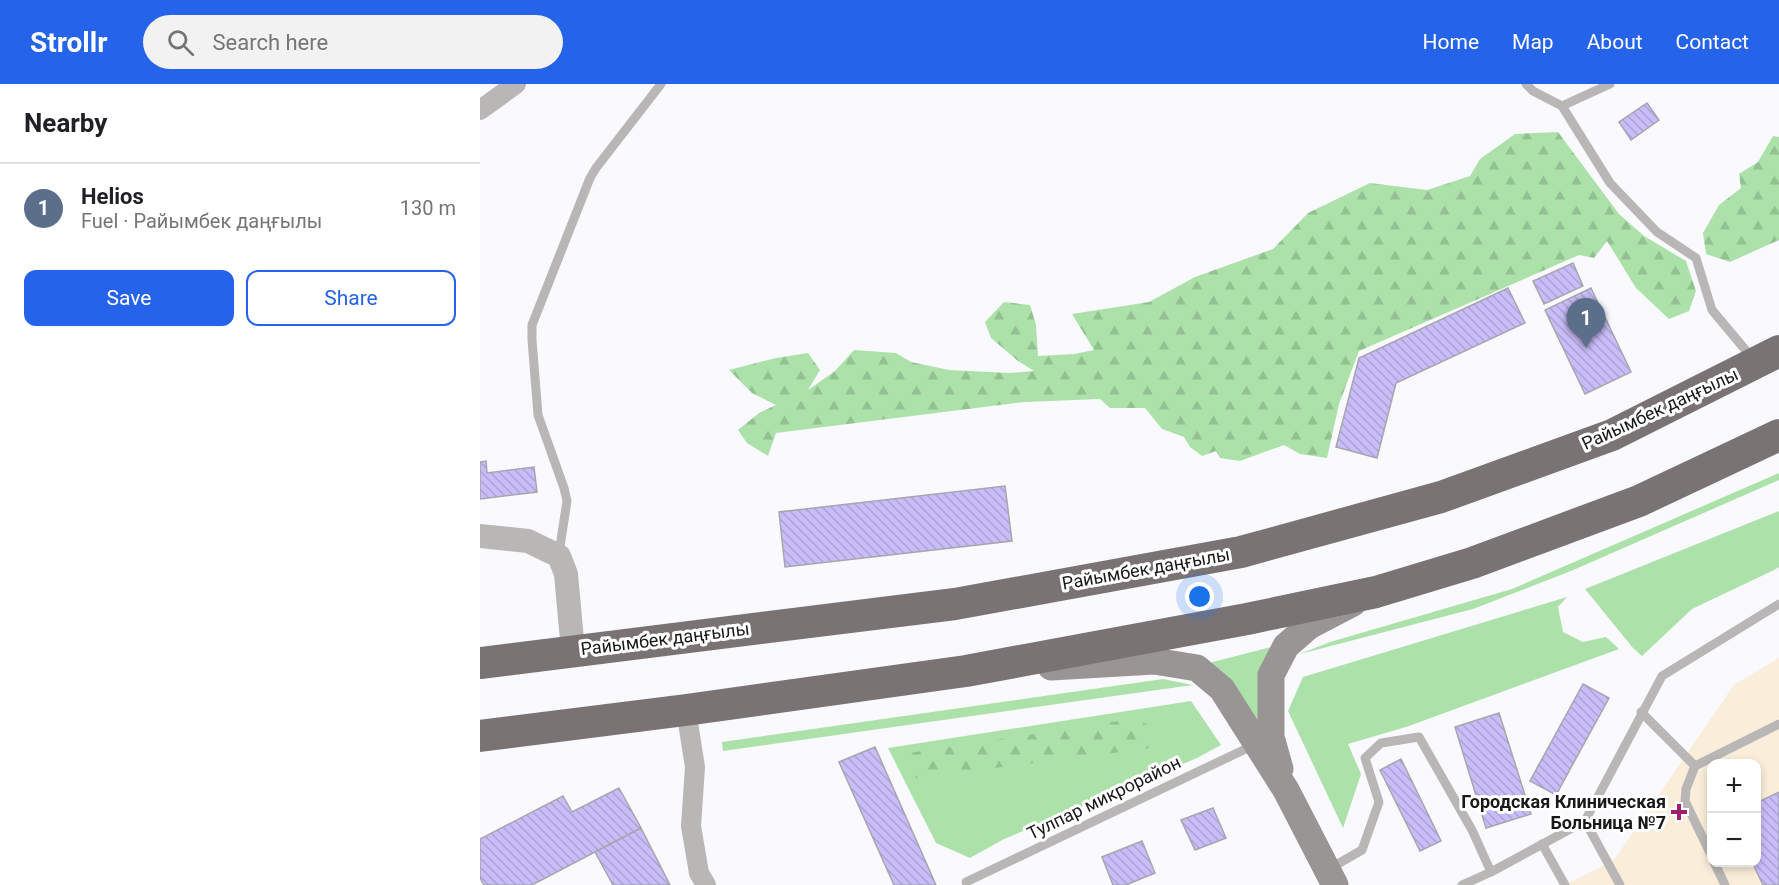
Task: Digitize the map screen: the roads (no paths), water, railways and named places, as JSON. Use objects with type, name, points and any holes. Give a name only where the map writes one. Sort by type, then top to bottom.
[{"type":"highway","name":"Райымбек даңғылы","points":[[480,663],[955,604],[1241,552],[1441,497],[1612,435],[1768,357]]},
{"type":"highway","points":[[480,736],[686,711],[966,672],[1376,592],[1472,563],[1638,501],[1779,435]]},
{"type":"main road","points":[[1768,357],[1779,333]]},
{"type":"main road","points":[[1286,790],[1271,737],[1271,675],[1286,646],[1309,626],[1376,592]]},
{"type":"main road","points":[[966,672],[1154,661],[1197,668],[1222,689],[1286,790],[1331,877]]},
{"type":"street","points":[[480,110],[516,84]]},
{"type":"street","points":[[480,536],[528,541],[558,556],[566,574],[573,651]]},
{"type":"street","points":[[686,711],[695,767],[691,826],[699,873],[706,885]]},
{"type":"lane","points":[[558,556],[567,501],[538,416],[532,325],[590,178],[661,84]]},
{"type":"lane","points":[[1527,84],[1533,91],[1562,106],[1610,183],[1657,232],[1696,258],[1712,310],[1768,357]]},
{"type":"lane","points":[[1562,106],[1610,84]]},
{"type":"lane","points":[[1462,885],[1491,872],[1585,821],[1662,676],[1779,603]]},
{"type":"lane","points":[[1641,712],[1695,766]]},
{"type":"lane","points":[[1707,847],[1685,801],[1686,789],[1695,766],[1779,724]]},
{"type":"lane","points":[[1331,877],[1362,850],[1378,802],[1365,758],[1381,743],[1419,737],[1472,830],[1491,872]]},
{"type":"lane","name":"Тулпар микрорайон","points":[[966,882],[1256,744]]},
{"type":"lane","points":[[1585,821],[1620,885]]},
{"type":"lane","points":[[1542,844],[1565,885]]},
{"type":"lane","points":[[1716,867],[1725,885]]},
{"type":"place","name":"Helios","points":[[1586,348]]},
{"type":"place","name":"Городская Клиническая Больница №7","points":[[1679,812]]}]
